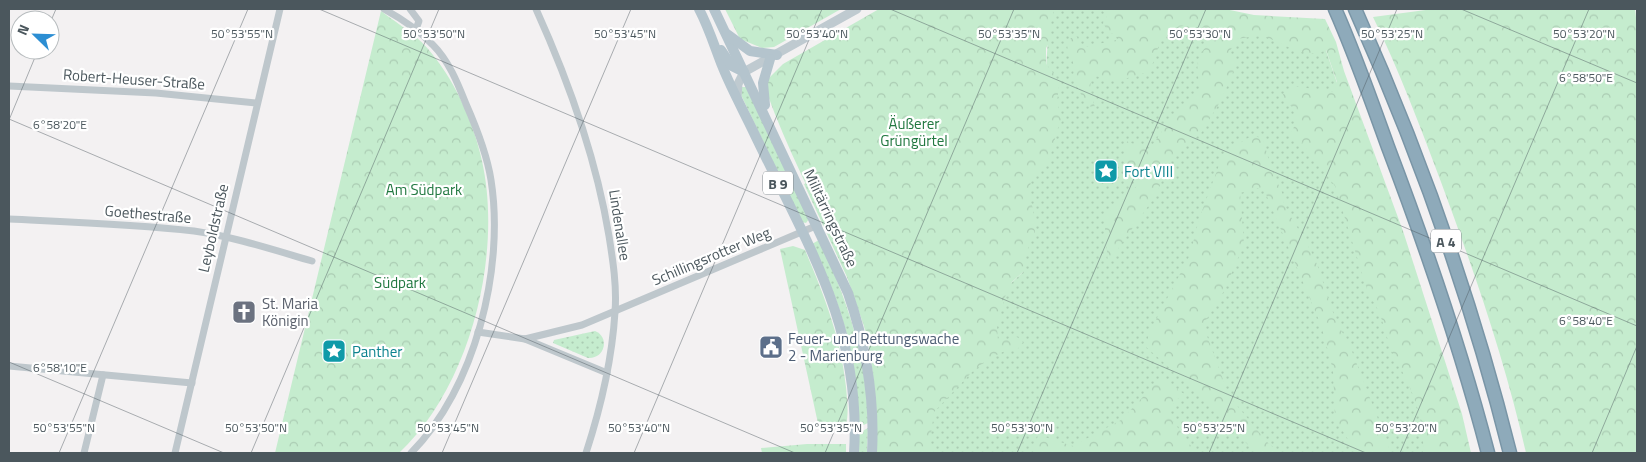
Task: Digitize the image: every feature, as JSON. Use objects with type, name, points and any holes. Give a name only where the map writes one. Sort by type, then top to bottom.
[{"type":"highway","name":"A 4","points":[[1335,9],[1358,60],[1437,281],[1488,453]]},
{"type":"highway","name":"A 4","points":[[1355,9],[1409,138],[1456,269],[1482,350],[1510,453]]},
{"type":"main road","name":"B 9","points":[[699,9],[712,36],[723,69],[831,295],[846,344],[854,396],[854,453]]},
{"type":"main road","name":"Militärringstraße","points":[[714,9],[767,116],[848,293],[865,350],[872,398],[872,453]]},
{"type":"main road","points":[[737,97],[738,84],[744,72],[857,9]]},
{"type":"main road","points":[[724,32],[750,51],[773,57]]},
{"type":"main road","name":"B 9","points":[[712,36],[732,66],[744,72]]},
{"type":"main road","name":"B 9","points":[[767,116],[763,83],[773,57]]},
{"type":"street","name":"Leyboldstraße","points":[[175,453],[280,9]]},
{"type":"street","points":[[384,9],[416,29],[434,46],[453,76],[474,122],[487,160],[493,198],[493,245],[487,296],[478,332],[463,373],[445,407],[429,432],[411,453]]},
{"type":"street","points":[[410,9],[419,21],[416,29]]},
{"type":"street","name":"Lindenallee","points":[[536,9],[571,92],[601,190],[612,252],[616,311],[607,373],[586,453]]},
{"type":"street","name":"Robert-Heuser-Straße","points":[[9,86],[156,93],[257,103]]},
{"type":"street","name":"Goethestraße","points":[[9,220],[128,225],[196,232],[225,237],[312,261]]},
{"type":"street","name":"Schillingsrotter Weg","points":[[525,339],[582,325],[818,225]]},
{"type":"street","points":[[478,332],[525,339],[607,373]]},
{"type":"street","points":[[9,366],[192,383]]},
{"type":"street","points":[[84,453],[103,375]]},
{"type":"green space","points":[[725,9],[841,9],[774,47],[762,48],[740,39]]},
{"type":"green space","name":"Äußerer Grüngürtel","points":[[879,9],[1057,9],[1054,10],[1051,23],[1051,40],[1046,48],[1046,64],[1054,74],[1059,86],[1057,102],[1062,121],[1058,128],[1050,157],[1032,179],[1028,192],[1033,209],[1035,233],[1025,255],[1026,263],[1023,272],[1012,282],[1005,297],[997,326],[998,341],[1017,337],[1023,342],[1017,350],[1007,350],[988,359],[972,372],[934,412],[929,449],[936,453],[877,453],[873,373],[864,325],[831,237],[778,122],[767,93],[767,80],[783,64]]},
{"type":"green space","points":[[1050,9],[1180,9],[1318,27],[1463,453],[902,453],[877,409],[870,352],[864,326],[847,277],[804,184],[815,181],[995,331],[1007,287],[1023,272],[1025,193],[1046,68]]},
{"type":"green space","points":[[1101,9],[1225,9],[1254,15],[1325,19],[1336,42],[1344,71],[1403,231],[1462,414],[1471,453],[1423,453],[1421,420],[1415,400],[1393,354],[1377,308],[1369,296],[1335,186],[1302,143],[1291,140],[1291,132],[1297,122],[1292,107],[1280,97],[1294,86],[1332,92],[1337,82],[1326,50],[1318,53],[1303,52],[1262,36],[1237,39],[1230,51],[1236,66],[1220,102],[1201,133],[1170,160],[1156,195],[1108,263],[1104,217],[1141,182],[1144,172],[1131,172],[1126,161],[1126,141],[1149,150],[1174,114],[1200,88],[1198,65],[1200,55],[1208,45],[1202,32],[1195,25],[1169,31],[1159,45],[1150,68],[1144,73],[1114,80],[1091,75],[1090,92],[1095,107],[1087,106],[1073,79],[1074,68],[1072,59],[1068,55],[1067,42],[1071,38],[1077,37],[1081,48],[1120,39],[1107,30],[1103,23],[1107,16]]},
{"type":"green space","points":[[1433,9],[1635,9],[1637,26],[1637,453],[1526,453],[1499,350],[1465,249],[1409,98],[1373,17]]},
{"type":"green space","name":"Südpark","points":[[381,11],[428,48],[442,67],[464,105],[479,147],[487,198],[488,237],[484,277],[475,318],[462,356],[445,393],[424,425],[399,453],[275,453]]},
{"type":"green space","points":[[742,87],[746,87],[809,219],[806,223],[802,222],[741,95]]},
{"type":"green space","points":[[1253,135],[1263,139],[1271,168],[1283,195],[1284,204],[1316,262],[1333,313],[1342,333],[1348,341],[1391,453],[1356,453],[1335,418],[1333,370],[1321,325],[1263,187],[1240,193],[1244,244],[1224,291],[1203,325],[1229,396],[1268,443],[1282,453],[1256,453],[1195,390],[1146,347],[1149,333],[1190,255],[1199,219],[1225,152]]},
{"type":"green space","points":[[819,240],[847,306],[864,375],[868,423],[859,427],[852,355],[840,310],[823,266],[812,244]]},
{"type":"green space","points":[[793,246],[805,250],[836,334],[846,387],[848,411],[846,425],[819,428],[780,249]]},
{"type":"green space","points":[[595,331],[603,338],[604,347],[594,357],[588,358],[553,343],[554,340]]},
{"type":"green space","points":[[1161,378],[1184,394],[1175,401],[1170,410],[1173,421],[1196,453],[1033,453],[1038,435],[1073,446],[1121,420]]},
{"type":"green space","points":[[868,428],[867,453],[859,453],[859,433]]},
{"type":"green space","points":[[807,444],[846,444],[846,453],[762,453],[761,448]]},
{"type":"place","name":"Fort VIII","points":[[1106,171]]},
{"type":"place","name":"St. Maria Königin","points":[[244,312]]},
{"type":"place","name":"Feuer- und Rettungswache 2 - Marienburg","points":[[771,347]]},
{"type":"place","name":"Panther","points":[[334,351]]},
{"type":"park label","name":"Am Südpark","points":[[424,189]]}]
